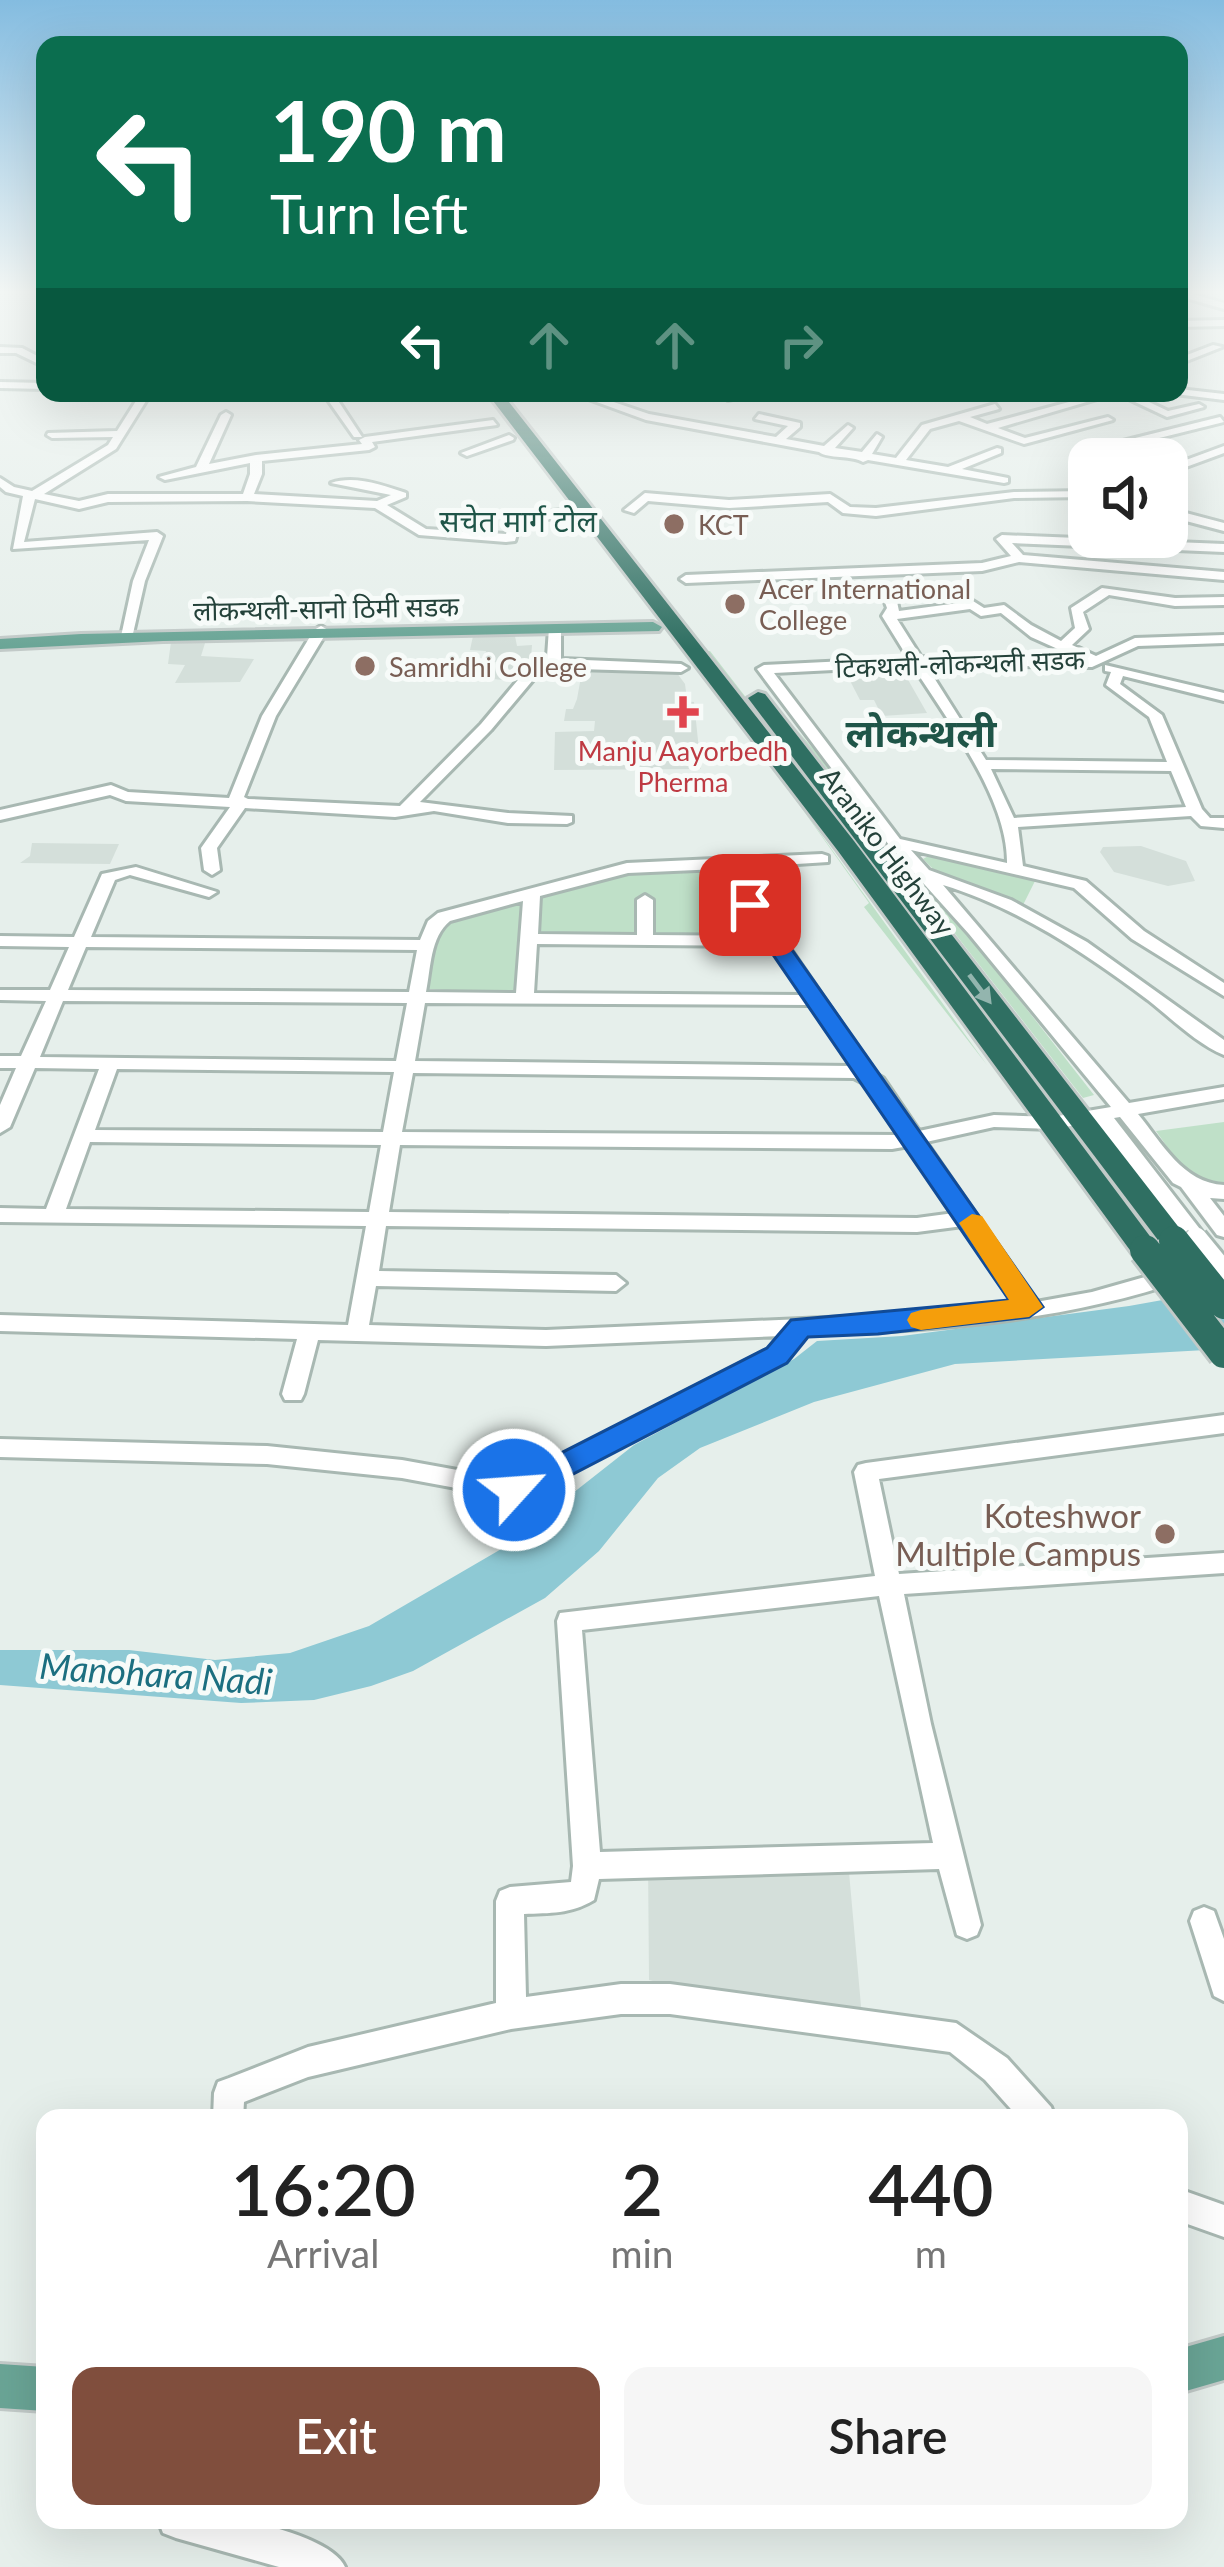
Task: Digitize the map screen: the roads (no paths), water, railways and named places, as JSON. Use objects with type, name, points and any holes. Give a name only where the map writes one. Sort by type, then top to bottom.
[{"type":"highway","name":"Araniko Highway","points":[[507,410],[1087,1116],[1172,1243],[1224,1304]]},
{"type":"highway","name":"Araniko Highway","points":[[528,410],[662,602]]},
{"type":"highway","name":"Araniko Highway","points":[[1172,1243],[1224,1352]]},
{"type":"main road","name":"लोकन्थली-सानो ठिमी सडक","points":[[0,644],[321,630],[554,631],[662,602]]},
{"type":"main road","points":[[1188,2368],[1224,2358]]},
{"type":"main road","points":[[0,2386],[36,2388]]},
{"type":"street","points":[[23,503],[105,453],[137,410]]},
{"type":"street","points":[[340,410],[358,435]]},
{"type":"street","points":[[627,410],[777,442],[849,463],[877,437]]},
{"type":"street","points":[[897,464],[926,428],[985,410]]},
{"type":"street","points":[[959,417],[982,427],[1051,410]]},
{"type":"street","points":[[777,442],[806,416],[788,412]]},
{"type":"street","points":[[201,469],[226,415]]},
{"type":"street","points":[[760,418],[796,425]]},
{"type":"street","points":[[991,426],[1024,441],[1108,420]]},
{"type":"street","points":[[1151,438],[1220,420]]},
{"type":"street","points":[[165,477],[256,458],[369,447],[365,440],[493,423]]},
{"type":"street","points":[[1091,423],[1118,438]]},
{"type":"street","points":[[1137,423],[1161,436]]},
{"type":"street","points":[[827,458],[848,428]]},
{"type":"street","points":[[52,435],[123,434]]},
{"type":"street","points":[[467,453],[509,438]]},
{"type":"street","points":[[1188,463],[1224,449]]},
{"type":"street","points":[[324,501],[344,460],[338,451]]},
{"type":"street","points":[[948,471],[997,451]]},
{"type":"street","points":[[247,497],[256,458]]},
{"type":"street","points":[[858,458],[1004,480]]},
{"type":"street","points":[[0,481],[23,503],[79,506],[109,497],[324,501],[379,505],[423,532],[506,538],[511,538],[516,517],[565,514]]},
{"type":"street","points":[[337,482],[402,495],[379,505]]},
{"type":"street","points":[[630,510],[645,497],[729,504],[830,497],[848,510],[876,512],[1015,495],[1068,494]]},
{"type":"street","points":[[23,503],[17,546],[157,536],[139,581],[125,638]]},
{"type":"street","points":[[1188,518],[1223,527]]},
{"type":"street","points":[[1188,526],[1223,527]]},
{"type":"street","points":[[1018,558],[1002,539],[1224,548]]},
{"type":"street","points":[[662,602],[982,567],[1018,558],[1224,575]]},
{"type":"street","points":[[1095,564],[1085,586],[1154,600],[1224,601]]},
{"type":"street","points":[[1154,600],[1155,570]]},
{"type":"street","points":[[889,616],[895,608],[888,594],[928,591]]},
{"type":"street","points":[[1064,645],[1082,628],[1076,610],[1107,591]]},
{"type":"street","points":[[889,616],[973,605],[981,611],[1004,609],[1042,641],[1064,645],[1092,662],[1224,697]]},
{"type":"street","points":[[889,616],[981,764],[1008,823],[1015,867]]},
{"type":"street","points":[[1124,621],[1135,642]]},
{"type":"street","points":[[212,870],[209,848],[239,801],[269,716],[321,630]]},
{"type":"street","points":[[550,662],[556,656],[554,631]]},
{"type":"street","name":"टिकथली-लोकन्थली सडक","points":[[895,842],[764,669],[915,662],[1092,662],[1135,642],[1224,639]]},
{"type":"street","points":[[0,815],[111,790],[126,796],[395,812],[406,807],[486,728],[538,665],[680,668]]},
{"type":"street","points":[[1118,671],[1113,685],[1155,715],[1196,811],[1206,823],[1224,823]]},
{"type":"street","points":[[981,764],[1177,767]]},
{"type":"street","points":[[406,807],[567,820]]},
{"type":"street","points":[[1008,823],[1196,811]]},
{"type":"street","points":[[895,842],[1080,884],[1138,935],[1224,992]]},
{"type":"street","points":[[895,842],[975,930],[1087,1116],[1172,1243],[1224,1272]]},
{"type":"street","points":[[357,1335],[426,945],[439,920],[627,868],[822,859]]},
{"type":"street","points":[[722,861],[1029,1307]]},
{"type":"street","points":[[0,1127],[112,873],[130,870],[209,892]]},
{"type":"street","points":[[922,873],[968,885],[1039,916],[1224,1049]]},
{"type":"street","points":[[525,997],[532,892]]},
{"type":"street","points":[[645,900],[645,940]]},
{"type":"street","points":[[531,939],[774,941]]},
{"type":"street","points":[[0,941],[426,945]]},
{"type":"street","points":[[0,995],[815,1000]]},
{"type":"street","points":[[0,1061],[867,1075]]},
{"type":"street","points":[[53,1214],[110,1063]]},
{"type":"street","points":[[83,1136],[760,1144],[915,1139],[994,1121],[1087,1116],[1224,1094]]},
{"type":"street","points":[[1087,1116],[1190,1186],[1224,1230]]},
{"type":"street","points":[[1190,1186],[1224,1192]]},
{"type":"street","points":[[0,1215],[916,1225],[969,1218]]},
{"type":"street","points":[[0,1323],[546,1338],[878,1324],[1132,1293],[1224,1256]]},
{"type":"street","points":[[367,1278],[616,1283]]},
{"type":"street","points":[[0,1448],[267,1455],[402,1469],[514,1490],[777,1355],[801,1327]]},
{"type":"street","points":[[293,1394],[309,1333]]},
{"type":"street","points":[[967,1925],[866,1472],[1224,1424]]},
{"type":"street","points":[[511,2014],[511,1901],[571,1898],[584,1890],[587,1866],[569,1622],[579,1617],[889,1585],[1224,1563]]},
{"type":"street","points":[[587,1866],[949,1856]]},
{"type":"street","points":[[1204,1921],[1224,1986]]},
{"type":"street","points":[[228,2109],[229,2093],[308,2062],[511,2014],[597,2001],[670,1999],[956,2038],[996,2069],[1032,2109]]},
{"type":"street","points":[[1188,2208],[1224,2221]]},
{"type":"street","points":[[207,2529],[327,2567]]},
{"type":"water","name":"Manohara Nadi","points":[[1224,1289],[1224,1349],[955,1364],[814,1402],[700,1448],[658,1478],[599,1551],[545,1598],[413,1671],[371,1686],[314,1700],[241,1703],[0,1685],[0,1650],[129,1650],[215,1660],[290,1653],[369,1626],[503,1548],[634,1445],[794,1359],[817,1341],[902,1336]]},
{"type":"place","name":"KCT","points":[[674,524]]},
{"type":"place","name":"Acer International College","points":[[735,604]]},
{"type":"place","name":"Samridhi College","points":[[365,666]]},
{"type":"place","name":"Manju Aayorbedh Pherma","points":[[683,712]]},
{"type":"place","name":"Koteshwor Multiple Campus","points":[[1165,1534]]},
{"type":"district","name":"सचेत मार्ग टोल","points":[[518,520]]},
{"type":"district","name":"लोकन्थली","points":[[921,732]]}]
